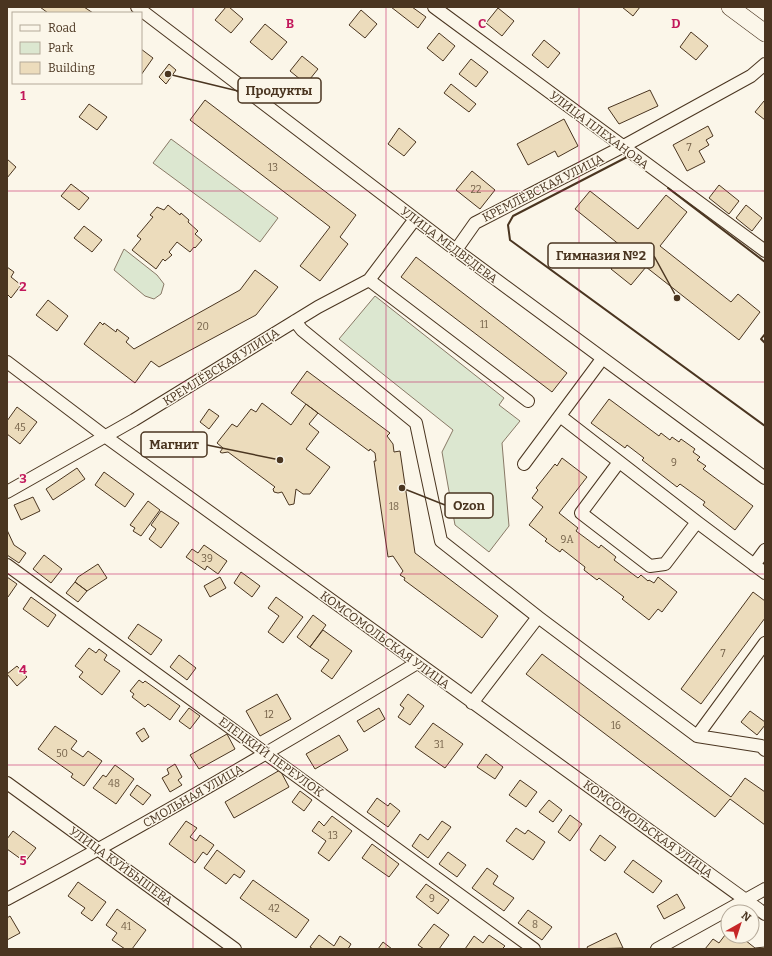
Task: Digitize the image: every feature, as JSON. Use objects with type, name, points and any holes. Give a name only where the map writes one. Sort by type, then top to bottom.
[{"type":"main road","points":[[730,7],[765,33]]},
{"type":"street","name":"УЛИЦА ПЛЕХАНОВА","points":[[434,7],[765,252]]},
{"type":"street","name":"УЛИЦА МЕДВЕДЕВА","points":[[140,8],[456,250],[765,478]]},
{"type":"street","name":"КРЕМЛЁВСКАЯ УЛИЦА","points":[[456,250],[475,223],[622,147],[751,76],[765,64]]},
{"type":"street","name":"КРЕМЛЁВСКАЯ УЛИЦА","points":[[7,492],[106,437],[318,307],[369,280],[415,219]]},
{"type":"street","points":[[369,280],[528,401]]},
{"type":"street","points":[[296,321],[302,330],[416,422],[441,541],[538,617],[697,736],[761,746],[765,750]]},
{"type":"street","points":[[524,464],[602,359]]},
{"type":"street","name":"КОМСОМОЛЬСКАЯ УЛИЦА","points":[[7,362],[106,437],[765,914]]},
{"type":"street","points":[[560,416],[697,522],[765,572]]},
{"type":"street","points":[[619,462],[581,513],[631,552],[650,566],[665,564],[697,522]]},
{"type":"street","points":[[754,565],[765,550]]},
{"type":"street","name":"ЕЛЕЦКИЙ ПЕРЕУЛОК","points":[[7,565],[534,949]]},
{"type":"street","points":[[472,702],[538,617]]},
{"type":"street","points":[[697,736],[765,643]]},
{"type":"street","name":"СМОЛЬНАЯ УЛИЦА","points":[[7,899],[98,850],[266,754],[417,663]]},
{"type":"street","name":"УЛИЦА КУЙБЫШЕВА","points":[[7,783],[235,949]]},
{"type":"street","points":[[657,949],[765,889]]},
{"type":"green space","points":[[171,139],[278,218],[260,242],[153,163]]},
{"type":"green space","points":[[124,249],[157,275],[164,284],[161,294],[154,299],[145,296],[114,270]]},
{"type":"green space","points":[[375,296],[504,398],[499,405],[520,421],[502,443],[509,526],[489,552],[455,525],[442,452],[453,430],[339,339]]},
{"type":"building","points":[[40,7],[84,7],[92,12],[47,12]]},
{"type":"building","points":[[226,7],[229,7],[243,19],[231,33],[215,20]]},
{"type":"building","points":[[391,7],[412,7],[426,17],[418,28]]},
{"type":"building","points":[[622,7],[640,7],[633,16]]},
{"type":"building","points":[[498,8],[514,21],[502,36],[486,23]]},
{"type":"building","points":[[361,10],[377,24],[365,38],[349,25]]},
{"type":"building","points":[[265,24],[287,42],[272,60],[250,42]]},
{"type":"building","points":[[691,32],[708,46],[696,60],[680,47]]},
{"type":"building","points":[[439,33],[455,46],[443,61],[427,48]]},
{"type":"building","points":[[544,40],[560,53],[548,68],[532,55]]},
{"type":"building","points":[[142,50],[153,58],[142,74]]},
{"type":"building","points":[[302,56],[318,69],[306,84],[290,71]]},
{"type":"building","points":[[471,59],[488,72],[476,87],[459,74]]},
{"type":"building","points":[[169,64],[176,70],[166,84],[159,77]]},
{"type":"building","points":[[451,84],[476,104],[469,112],[444,93]]},
{"type":"building","points":[[650,90],[658,106],[619,124],[608,108]]},
{"type":"building","points":[[205,100],[356,215],[340,237],[348,244],[320,281],[300,266],[330,227],[190,120]]},
{"type":"building","points":[[764,101],[765,102],[765,120],[755,112]]},
{"type":"building","points":[[89,104],[107,117],[97,130],[79,117]]},
{"type":"building","points":[[564,119],[578,146],[558,157],[555,151],[528,165],[517,144]]},
{"type":"building","points":[[708,126],[713,136],[706,140],[709,145],[699,151],[705,162],[687,171],[673,145]]},
{"type":"building","points":[[399,128],[416,142],[404,156],[388,144]]},
{"type":"building","points":[[7,159],[16,167],[7,178]]},
{"type":"building","points":[[472,171],[495,190],[480,209],[456,190]]},
{"type":"building","points":[[71,184],[89,198],[79,210],[61,196]]},
{"type":"building","points":[[719,185],[739,201],[729,214],[709,198]]},
{"type":"building","points":[[590,191],[638,229],[666,195],[687,212],[660,246],[731,302],[738,294],[760,312],[739,340],[646,267],[631,285],[611,269],[626,250],[575,209]]},
{"type":"building","points":[[168,205],[189,220],[188,222],[198,231],[195,234],[202,240],[190,252],[177,242],[169,252],[172,255],[165,261],[163,259],[156,269],[132,250],[141,239],[137,236],[153,217],[150,215],[157,207],[164,210]]},
{"type":"building","points":[[746,205],[762,218],[752,231],[736,218]]},
{"type":"building","points":[[84,226],[102,240],[92,252],[74,238]]},
{"type":"building","points":[[416,257],[567,373],[552,392],[401,277]]},
{"type":"building","points":[[7,267],[14,272],[11,277],[21,285],[11,298],[7,294]]},
{"type":"building","points":[[255,270],[278,287],[256,315],[159,367],[151,361],[135,383],[84,344],[100,322],[103,325],[104,323],[116,332],[117,329],[129,338],[126,342],[134,349],[240,290]]},
{"type":"building","points":[[48,300],[68,316],[57,331],[36,315]]},
{"type":"building","points":[[307,371],[390,433],[387,436],[393,444],[394,452],[400,451],[415,553],[498,616],[482,638],[404,580],[405,578],[400,575],[403,571],[393,556],[388,557],[374,461],[376,461],[375,453],[370,449],[369,451],[291,393]]},
{"type":"building","points":[[609,399],[659,436],[661,433],[670,440],[672,437],[679,442],[681,439],[695,449],[693,452],[700,457],[697,460],[706,466],[703,469],[753,506],[735,530],[703,505],[705,502],[680,484],[677,487],[642,460],[644,458],[627,445],[625,448],[591,423]]},
{"type":"building","points":[[262,403],[291,425],[306,404],[318,413],[309,424],[319,432],[306,449],[330,467],[310,494],[303,494],[296,489],[294,504],[289,505],[282,492],[274,492],[273,489],[275,487],[228,452],[220,452],[223,448],[217,443],[232,424],[237,427],[251,409],[256,412]]},
{"type":"building","points":[[17,407],[37,422],[20,444],[7,434],[7,421]]},
{"type":"building","points":[[209,409],[219,416],[209,429],[200,422]]},
{"type":"building","points":[[562,458],[587,477],[559,513],[578,528],[576,531],[599,548],[601,545],[616,557],[614,560],[638,578],[641,575],[648,581],[649,580],[654,583],[658,577],[677,592],[662,612],[658,609],[649,620],[622,599],[624,597],[599,578],[597,580],[584,570],[585,567],[562,549],[560,552],[545,541],[547,539],[529,525],[543,507],[532,498],[538,490],[536,488],[555,464],[557,466]]},
{"type":"building","points":[[77,468],[85,479],[53,500],[46,489]]},
{"type":"building","points":[[104,472],[134,494],[125,507],[95,485]]},
{"type":"building","points":[[33,497],[40,511],[21,520],[14,505]]},
{"type":"building","points":[[148,501],[160,510],[141,536],[133,531],[135,528],[130,525]]},
{"type":"building","points":[[161,511],[179,523],[161,548],[149,539],[156,529],[151,525]]},
{"type":"building","points":[[7,530],[14,545],[26,553],[19,563],[7,555]]},
{"type":"building","points":[[204,545],[227,561],[218,574],[207,566],[205,570],[186,557],[192,549],[198,553]]},
{"type":"building","points":[[44,555],[62,569],[51,583],[33,569]]},
{"type":"building","points":[[98,564],[107,578],[87,591],[75,582],[78,577]]},
{"type":"building","points":[[241,572],[260,586],[252,597],[234,583]]},
{"type":"building","points":[[7,577],[17,584],[8,597],[7,597]]},
{"type":"building","points":[[220,577],[226,588],[210,597],[204,586]]},
{"type":"building","points":[[75,582],[87,591],[78,602],[66,593]]},
{"type":"building","points":[[753,592],[765,601],[765,618],[701,704],[681,689]]},
{"type":"building","points":[[31,597],[56,615],[48,627],[23,609]]},
{"type":"building","points":[[276,597],[303,617],[283,643],[268,632],[279,616],[268,608]]},
{"type":"building","points":[[313,615],[326,625],[310,647],[297,637]]},
{"type":"building","points":[[138,624],[162,640],[151,655],[128,638]]},
{"type":"building","points":[[323,630],[352,651],[332,679],[321,671],[329,660],[310,647]]},
{"type":"building","points":[[89,648],[96,653],[99,649],[107,655],[104,660],[120,671],[102,695],[79,677],[83,672],[75,666]]},
{"type":"building","points":[[542,654],[731,797],[745,778],[765,792],[765,825],[730,799],[715,817],[526,674]]},
{"type":"building","points":[[179,655],[196,668],[187,680],[170,667]]},
{"type":"building","points":[[17,666],[27,677],[17,686],[7,674]]},
{"type":"building","points":[[139,680],[143,683],[145,681],[180,706],[170,720],[148,704],[145,707],[132,697],[134,694],[130,691]]},
{"type":"building","points":[[277,694],[291,719],[260,736],[246,711]]},
{"type":"building","points":[[408,694],[424,706],[410,725],[398,717],[404,708],[400,705]]},
{"type":"building","points":[[189,708],[200,716],[190,729],[179,721]]},
{"type":"building","points":[[379,708],[385,719],[364,732],[357,721]]},
{"type":"building","points":[[750,711],[765,722],[765,725],[757,735],[741,722]]},
{"type":"building","points":[[433,723],[463,744],[445,768],[415,747]]},
{"type":"building","points":[[55,726],[77,741],[71,749],[83,757],[88,751],[102,761],[84,786],[71,777],[73,774],[38,749]]},
{"type":"building","points":[[144,728],[149,737],[142,742],[136,733]]},
{"type":"building","points":[[227,734],[235,749],[199,769],[190,755]]},
{"type":"building","points":[[339,735],[348,750],[315,769],[306,754]]},
{"type":"building","points":[[486,754],[503,767],[495,779],[477,767]]},
{"type":"building","points":[[175,764],[182,777],[178,780],[182,785],[170,792],[162,778],[169,774],[167,769]]},
{"type":"building","points":[[115,765],[134,779],[116,804],[93,788],[103,775],[106,777]]},
{"type":"building","points":[[280,770],[289,787],[234,818],[225,802]]},
{"type":"building","points":[[520,780],[537,792],[526,807],[509,795]]},
{"type":"building","points":[[137,785],[151,795],[143,805],[130,795]]},
{"type":"building","points":[[300,791],[312,800],[304,811],[292,802]]},
{"type":"building","points":[[377,798],[388,806],[390,803],[400,811],[388,827],[367,812]]},
{"type":"building","points":[[549,800],[562,810],[553,822],[539,812]]},
{"type":"building","points":[[570,815],[582,824],[570,841],[558,832]]},
{"type":"building","points":[[332,816],[352,831],[329,861],[318,853],[326,841],[312,831],[319,821],[324,826]]},
{"type":"building","points":[[186,821],[197,828],[190,837],[196,841],[200,835],[214,845],[207,855],[203,852],[195,863],[169,844]]},
{"type":"building","points":[[442,821],[451,827],[428,858],[412,846],[420,834],[428,840]]},
{"type":"building","points":[[516,828],[525,834],[528,830],[545,842],[533,860],[506,841]]},
{"type":"building","points":[[13,831],[36,848],[25,862],[7,849],[7,839]]},
{"type":"building","points":[[600,835],[616,847],[605,861],[590,850]]},
{"type":"building","points":[[372,844],[399,864],[389,877],[362,858]]},
{"type":"building","points":[[217,850],[245,871],[240,878],[234,874],[226,884],[204,868]]},
{"type":"building","points":[[448,852],[466,865],[457,877],[439,864]]},
{"type":"building","points":[[633,860],[662,881],[653,893],[624,872]]},
{"type":"building","points":[[487,868],[498,876],[493,884],[514,898],[504,911],[472,888]]},
{"type":"building","points":[[253,880],[309,920],[296,938],[240,898]]},
{"type":"building","points":[[78,882],[106,902],[92,921],[81,913],[85,908],[68,896]]},
{"type":"building","points":[[426,884],[449,900],[438,914],[416,897]]},
{"type":"building","points":[[677,894],[685,908],[664,919],[657,906]]},
{"type":"building","points":[[117,909],[146,930],[132,949],[125,949],[112,940],[117,933],[106,925]]},
{"type":"building","points":[[528,910],[552,927],[542,940],[518,923]]},
{"type":"building","points":[[10,916],[20,933],[7,940],[7,918]]},
{"type":"building","points":[[434,924],[449,935],[439,949],[424,949],[418,945]]},
{"type":"building","points":[[616,933],[623,948],[588,949],[587,947]]},
{"type":"building","points":[[319,935],[334,946],[340,936],[351,944],[348,949],[313,949],[310,947]]},
{"type":"building","points":[[489,935],[505,946],[502,949],[465,949],[474,936],[483,943]]},
{"type":"building","points":[[713,939],[719,943],[720,942],[720,944],[750,944],[755,948],[765,947],[765,949],[705,949]]},
{"type":"building","points":[[383,942],[392,949],[378,949]]},
{"type":"wall","points":[[629,156],[513,216],[508,225],[510,240],[765,426]]},
{"type":"wall","points":[[668,188],[765,262]]},
{"type":"wall","points":[[765,334],[761,339],[765,343]]},
{"type":"place","name":"Продукты","points":[[168,74]]},
{"type":"place","name":"Гимназия №2","points":[[677,298]]},
{"type":"place","name":"Магнит","points":[[280,460]]},
{"type":"place","name":"Ozon","points":[[402,488]]}]
